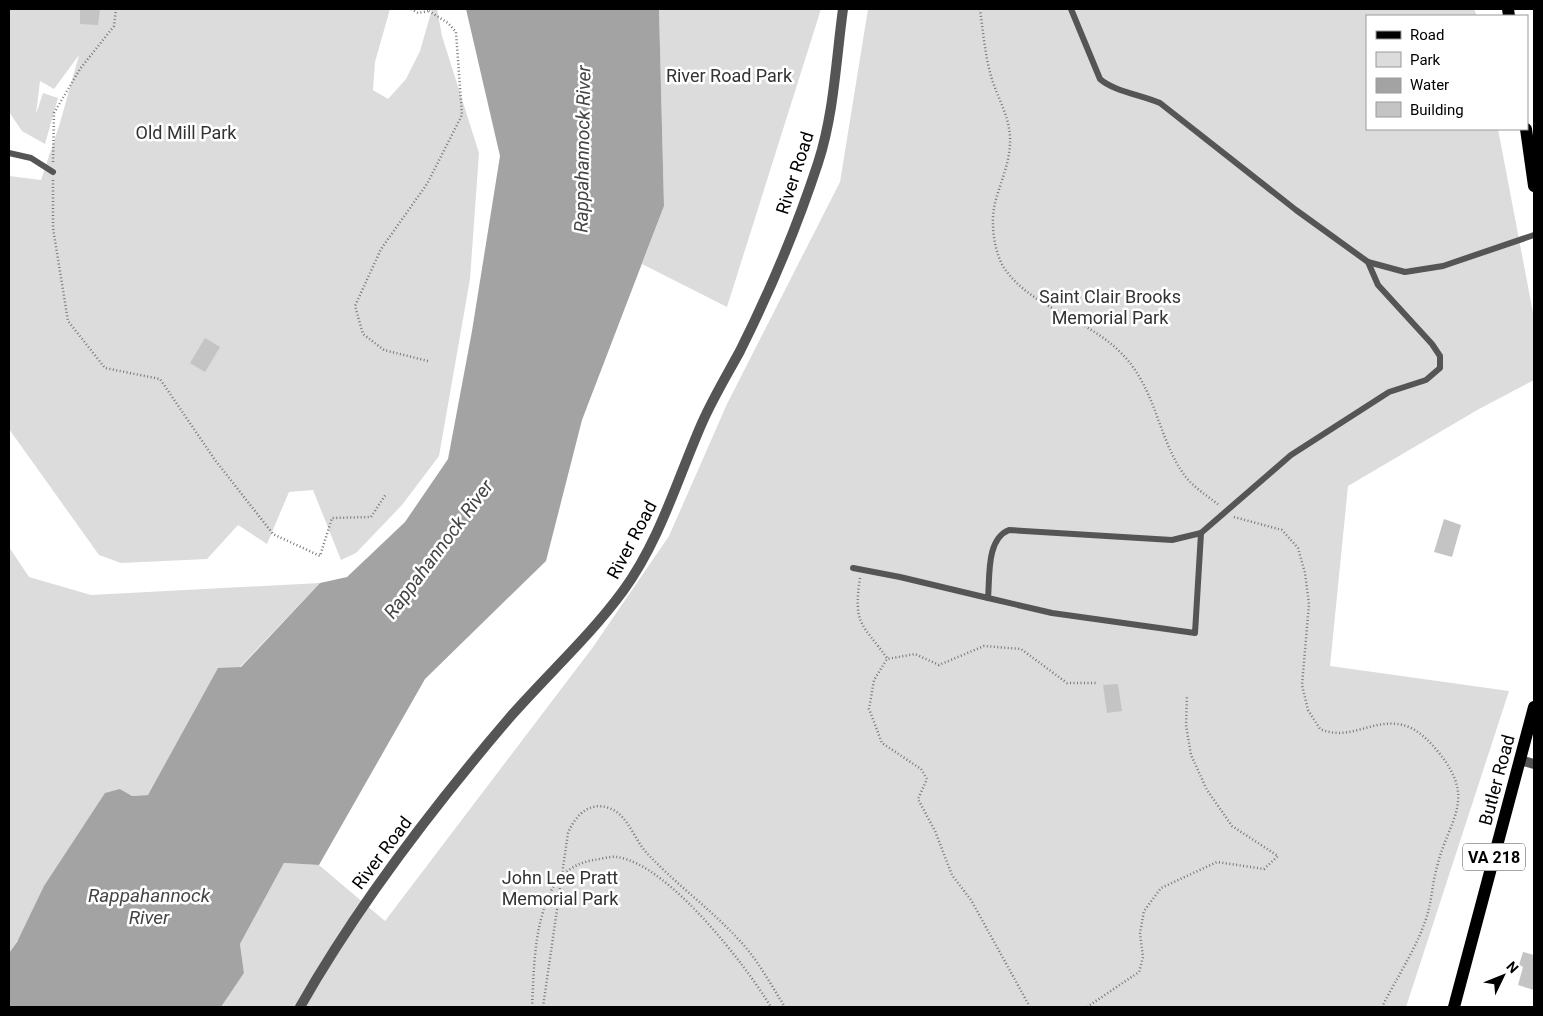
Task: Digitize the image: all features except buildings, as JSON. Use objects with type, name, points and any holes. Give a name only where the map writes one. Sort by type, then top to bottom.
[{"type":"main road","points":[[1526,130],[1534,186]]},
{"type":"main road","name":"Butler Road","points":[[1454,1007],[1534,707]]},
{"type":"street","name":"River Road","points":[[300,1007],[347,929],[384,876],[510,718],[604,616],[626,588],[648,551],[667,511],[702,421],[769,288],[818,163],[829,115],[843,9]]},
{"type":"street","points":[[1520,760],[1534,764]]},
{"type":"lane","points":[[1071,9],[1100,79],[1106,84],[1142,95],[1160,103],[1296,210],[1368,262],[1405,272],[1444,266],[1534,234]]},
{"type":"lane","points":[[9,153],[31,158],[53,172]]},
{"type":"lane","points":[[988,598],[994,544],[1002,533],[1009,530],[1172,540],[1201,533],[1291,455],[1389,392],[1426,380],[1440,368],[1440,356],[1432,344],[1378,285],[1368,262]]},
{"type":"lane","points":[[853,568],[1052,613],[1196,633],[1201,533]]},
{"type":"path","points":[[116,9],[114,26],[80,69],[54,113],[52,228],[68,321],[105,368],[160,378],[215,460],[273,534],[320,556],[332,518],[371,517],[386,494]]},
{"type":"path","points":[[411,9],[418,13],[429,10],[448,23],[456,32],[462,116],[427,184],[381,249],[355,306],[363,334],[384,350],[428,361]]},
{"type":"path","points":[[980,9],[990,73],[1010,125],[1009,154],[994,204],[993,226],[998,252],[1006,271],[1021,287],[1038,300],[1082,323],[1122,354],[1144,384],[1180,469],[1200,491],[1226,511],[1245,522],[1282,530],[1298,548],[1308,596],[1302,685],[1308,710],[1320,729],[1340,734],[1377,724],[1393,724],[1408,727],[1422,734],[1450,766],[1458,782],[1458,805],[1437,866],[1432,899],[1425,922],[1382,1007]]},
{"type":"path","points":[[861,570],[856,601],[859,621],[887,659]]},
{"type":"path","points":[[1030,1007],[971,900],[952,875],[918,799],[927,779],[921,768],[882,743],[868,709],[874,680],[887,659],[915,654],[939,665],[984,646],[1021,649],[1067,683],[1096,683]]},
{"type":"path","points":[[1087,1007],[1139,972],[1143,958],[1140,933],[1144,911],[1161,888],[1217,862],[1264,869],[1278,856],[1232,826],[1207,790],[1192,755],[1186,725],[1187,695]]},
{"type":"path","points":[[544,1007],[563,874],[563,857],[568,833],[577,817],[583,811],[598,807],[605,807],[616,811],[646,852],[740,940],[785,1007]]},
{"type":"path","points":[[532,1007],[535,944],[552,889],[563,874],[584,861],[617,857],[650,870],[694,909],[726,942],[771,1007]]},
{"type":"green space","name":"Old Mill Park","points":[[9,9],[390,9],[375,62],[373,90],[388,99],[406,79],[420,51],[432,9],[437,9],[442,36],[479,153],[470,279],[439,456],[402,505],[356,553],[341,560],[313,490],[289,492],[267,544],[238,525],[207,559],[121,563],[99,555],[9,429],[9,176],[41,180],[60,123],[79,55],[54,89],[40,81],[36,114],[43,93],[58,98],[45,144],[22,131],[9,112]]},
{"type":"green space","name":"River Road Park","points":[[659,9],[821,9],[727,307],[642,264],[664,206]]},
{"type":"green space","points":[[868,9],[1474,9],[1477,15],[1366,15],[1366,130],[1498,130],[1534,318],[1534,380],[1479,409],[1348,486],[1330,666],[1509,691],[1406,1007],[221,1007],[244,973],[240,944],[284,863],[319,865],[385,921],[593,647],[669,536],[727,404],[840,182]]},
{"type":"green space","points":[[9,547],[29,577],[91,595],[320,583],[240,667],[148,795],[132,796],[120,789],[9,953]]},
{"type":"water","name":"Rappahannock River","points":[[466,9],[659,9],[664,206],[582,420],[546,561],[425,679],[319,865],[284,863],[240,944],[244,973],[221,1007],[9,1007],[9,953],[17,942],[44,886],[105,793],[120,789],[132,796],[148,795],[218,668],[241,667],[320,583],[347,577],[405,522],[448,459],[472,331],[500,156]]},
{"type":"park label","name":"Saint Clair Brooks Memorial Park","points":[[1110,307]]},
{"type":"park label","name":"John Lee Pratt Memorial Park","points":[[560,888]]}]
